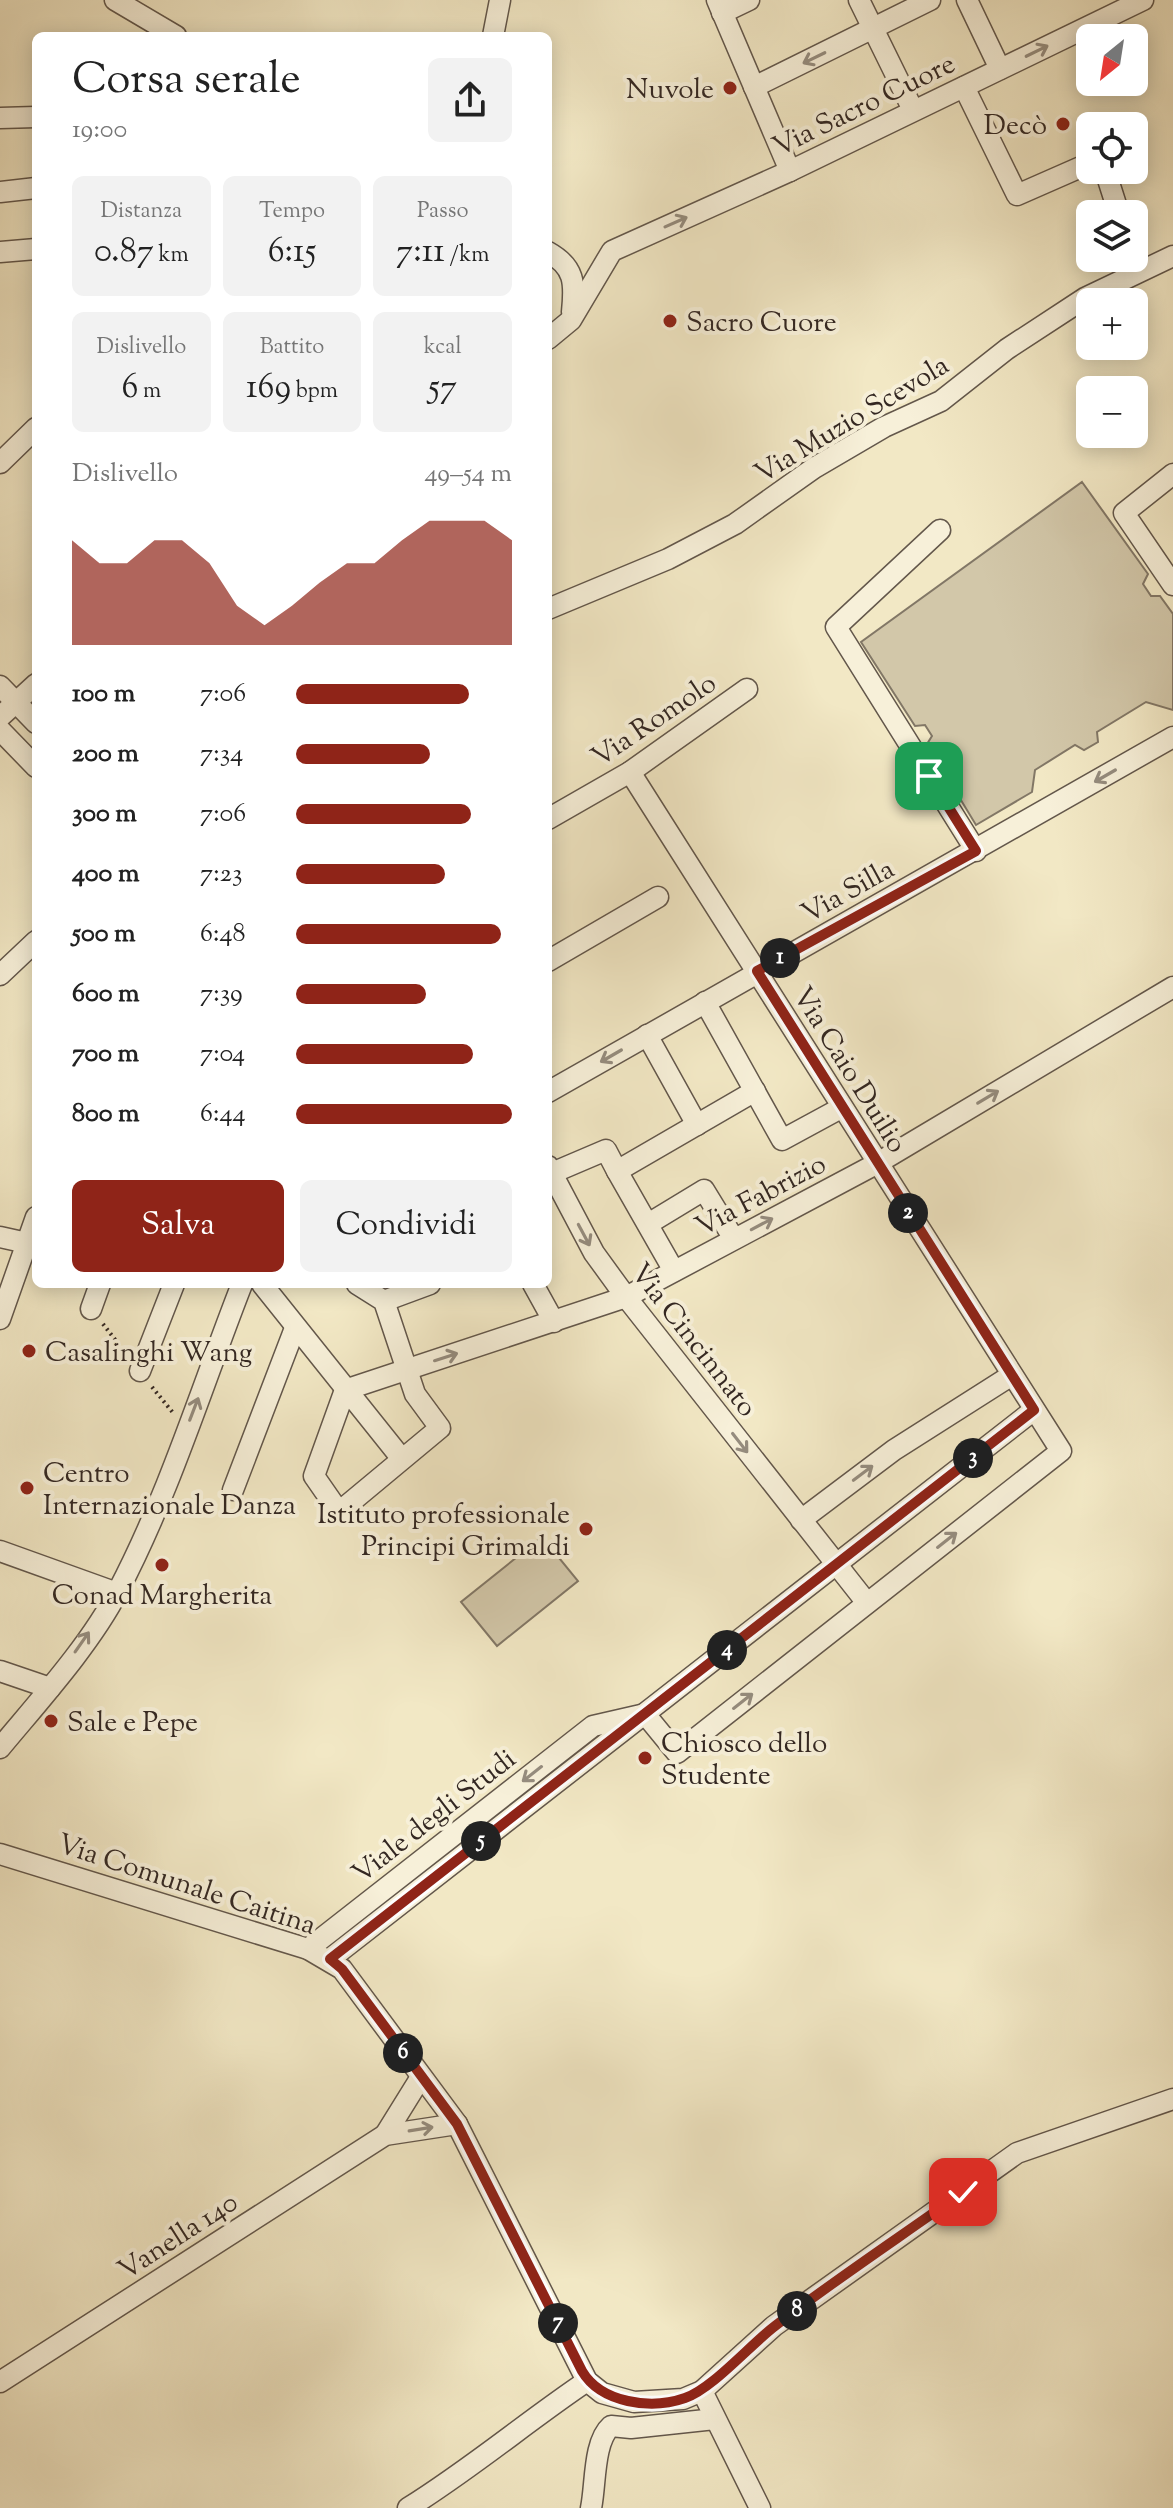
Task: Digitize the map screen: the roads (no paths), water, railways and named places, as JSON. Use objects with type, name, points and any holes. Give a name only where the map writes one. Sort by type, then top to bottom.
[{"type":"street","points":[[115,0],[169,32]]},
{"type":"street","points":[[494,32],[500,0]]},
{"type":"street","points":[[749,0],[719,6],[790,171]]},
{"type":"street","points":[[859,0],[913,110]]},
{"type":"street","points":[[754,87],[930,0]]},
{"type":"street","points":[[967,0],[1000,69]]},
{"type":"street","name":"Via Sacro Cuore","points":[[571,320],[612,251],[790,171],[1143,0]]},
{"type":"street","points":[[964,87],[1017,195],[1076,169]]},
{"type":"street","points":[[0,118],[32,117]]},
{"type":"street","points":[[2,191],[32,188]]},
{"type":"street","points":[[0,252],[32,249]]},
{"type":"street","points":[[552,255],[571,271],[575,284],[571,320],[552,336]]},
{"type":"street","name":"Via Muzio Scevola","points":[[1148,262],[1173,256]]},
{"type":"street","name":"Via Muzio Scevola","points":[[552,607],[668,559],[735,524],[814,468],[884,427],[941,401],[1007,349],[1124,272]]},
{"type":"street","points":[[0,463],[32,432]]},
{"type":"street","points":[[1173,474],[1124,513],[1173,585]]},
{"type":"street","points":[[940,530],[836,627],[976,851]]},
{"type":"street","points":[[0,686],[32,719]]},
{"type":"street","points":[[0,717],[32,688]]},
{"type":"street","name":"Via Romolo","points":[[552,817],[630,772],[747,689]]},
{"type":"street","points":[[0,730],[32,763]]},
{"type":"street","name":"Via Silla","points":[[552,1090],[1173,737]]},
{"type":"street","name":"Via Caio Duilio","points":[[630,772],[1061,1451],[867,1603]]},
{"type":"street","points":[[552,959],[658,897]]},
{"type":"street","points":[[0,975],[32,945]]},
{"type":"street","name":"Via Fabrizio","points":[[345,1390],[626,1297],[876,1164],[1173,987]]},
{"type":"street","points":[[705,1002],[782,1140],[841,1108]]},
{"type":"street","points":[[647,1035],[697,1125]]},
{"type":"street","points":[[617,1171],[755,1091]]},
{"type":"street","points":[[552,1168],[606,1150],[674,1271]]},
{"type":"street","name":"Via Cincinnato","points":[[552,1173],[594,1253],[626,1297],[867,1603]]},
{"type":"street","points":[[648,1224],[704,1190],[734,1239]]},
{"type":"street","points":[[0,1319],[32,1229]]},
{"type":"street","points":[[0,1237],[27,1243]]},
{"type":"street","points":[[91,1309],[99,1288]]},
{"type":"street","points":[[140,1371],[172,1288]]},
{"type":"street","points":[[0,1748],[50,1688],[117,1593],[158,1504],[240,1288]]},
{"type":"street","points":[[265,1288],[402,1459]]},
{"type":"street","points":[[345,1390],[314,1476],[339,1512],[440,1428],[415,1394],[384,1301],[363,1288]]},
{"type":"street","points":[[384,1301],[419,1288]]},
{"type":"street","points":[[535,1288],[554,1322]]},
{"type":"street","points":[[233,1490],[295,1328]]},
{"type":"street","points":[[807,1528],[894,1450],[1012,1375]]},
{"type":"street","name":"Viale degli Studi","points":[[330,1959],[1034,1410]]},
{"type":"street","points":[[0,1551],[117,1593]]},
{"type":"street","points":[[645,1714],[677,1753],[867,1603]]},
{"type":"street","points":[[0,1671],[50,1688]]},
{"type":"street","name":"Viale degli Studi","points":[[308,1949],[593,1726],[645,1714]]},
{"type":"street","name":"Via Comunale Caitina","points":[[0,1854],[308,1949],[330,1959],[342,1969],[457,2124],[587,2381]]},
{"type":"street","points":[[385,2135],[421,2077]]},
{"type":"street","points":[[408,2508],[496,2450],[527,2421],[587,2381],[602,2393],[634,2402],[683,2399],[702,2391],[774,2326],[1017,2153],[1173,2099]]},
{"type":"street","points":[[385,2135],[457,2124]]},
{"type":"street","name":"Vanella 140","points":[[0,2382],[385,2135]]},
{"type":"street","points":[[702,2391],[760,2508]]},
{"type":"street","points":[[591,2508],[600,2446],[604,2432],[611,2426],[631,2428],[715,2419]]},
{"type":"place","name":"Nuvole","points":[[730,88]]},
{"type":"place","name":"Decò","points":[[1063,124]]},
{"type":"place","name":"Sacro Cuore","points":[[670,321]]},
{"type":"place","name":"Casalinghi Wang","points":[[29,1351]]},
{"type":"place","name":"Centro Internazionale Danza","points":[[27,1488]]},
{"type":"place","name":"Istituto professionale Principi Grimaldi","points":[[586,1529]]},
{"type":"place","name":"Conad Margherita","points":[[162,1565]]},
{"type":"place","name":"Sale e Pepe","points":[[51,1721]]},
{"type":"place","name":"Chiosco dello Studente","points":[[645,1758]]}]
